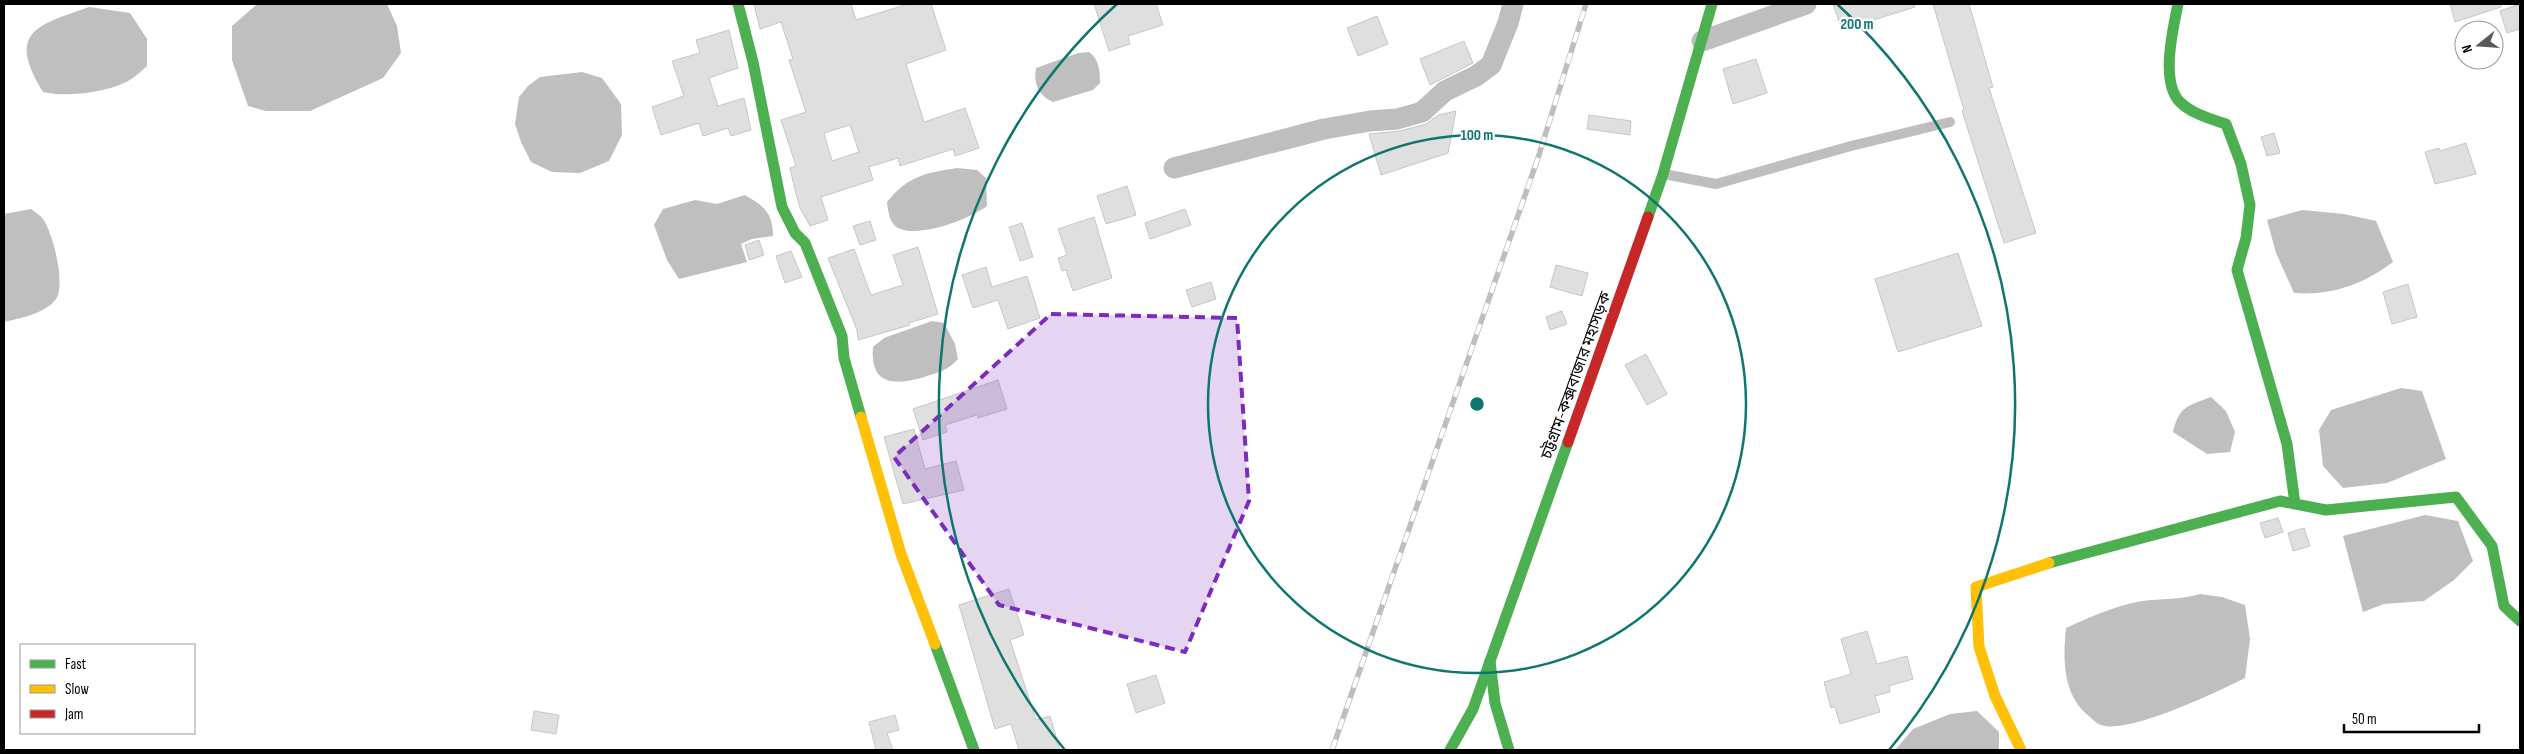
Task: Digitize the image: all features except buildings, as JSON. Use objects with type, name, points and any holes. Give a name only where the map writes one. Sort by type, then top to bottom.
[{"type":"main road","points":[[738,4],[753,62],[782,207],[796,233],[805,242],[842,336],[844,358],[902,554],[974,750]]},
{"type":"main road","name":"চট্টগ্রাম-কক্সবাজার মহাসড়ক","points":[[1450,750],[1473,709],[1663,174],[1712,4]]},
{"type":"main road","points":[[2178,4],[2170,59],[2171,82],[2178,101],[2198,114],[2226,124],[2237,146],[2250,204],[2242,258],[2237,270],[2287,444],[2295,504]]},
{"type":"main road","points":[[2021,750],[1996,696],[1979,647],[1976,587],[2029,568],[2280,501],[2326,510],[2456,497],[2492,546],[2504,606],[2520,621]]},
{"type":"main road","points":[[1490,661],[1495,703],[1509,750]]},
{"type":"street","points":[[1174,168],[1324,129],[1370,121],[1397,120],[1422,112],[1445,91],[1476,76],[1491,65],[1508,23],[1513,4]]},
{"type":"street","points":[[1702,41],[1806,4]]},
{"type":"lane","points":[[1663,174],[1716,184],[1851,146],[1950,122]]},
{"type":"highlighted area","points":[[1051,314],[1237,318],[1249,501],[1185,652],[999,605],[894,457]]},
{"type":"shaded area","points":[[257,4],[387,4],[397,26],[401,53],[383,78],[310,111],[266,111],[248,106],[232,60],[232,26]]},
{"type":"shaded area","points":[[89,7],[130,13],[147,39],[147,66],[128,81],[98,91],[75,94],[43,92],[32,72],[27,56],[27,44],[32,34],[41,26]]},
{"type":"shaded area","points":[[1089,52],[1097,62],[1100,74],[1100,83],[1093,90],[1053,102],[1041,93],[1035,79],[1036,68],[1078,53]]},
{"type":"shaded area","points":[[582,72],[602,78],[621,104],[622,135],[609,161],[580,173],[552,172],[531,162],[521,142],[515,124],[519,97],[528,86],[540,77]]},
{"type":"shaded area","points":[[957,168],[977,170],[986,178],[987,206],[968,217],[926,230],[902,230],[892,223],[887,202],[902,186],[926,174]]},
{"type":"shaded area","points":[[745,195],[766,211],[773,228],[773,236],[752,239],[741,244],[747,262],[679,279],[667,260],[654,225],[663,209],[695,200],[717,204]]},
{"type":"shaded area","points":[[31,209],[43,219],[51,235],[59,271],[59,292],[51,304],[39,312],[4,322],[4,214]]},
{"type":"shaded area","points":[[2302,210],[2344,214],[2376,221],[2393,262],[2370,277],[2346,287],[2321,293],[2294,293],[2276,253],[2267,220]]},
{"type":"shaded area","points":[[932,321],[944,323],[955,344],[958,359],[941,371],[921,378],[900,382],[885,379],[879,375],[873,359],[873,347],[884,338]]},
{"type":"shaded area","points":[[2401,388],[2422,391],[2446,459],[2387,483],[2343,488],[2323,466],[2319,430],[2331,410]]},
{"type":"shaded area","points":[[2211,397],[2226,411],[2235,432],[2230,452],[2207,454],[2173,432],[2178,417],[2186,408]]},
{"type":"shaded area","points":[[2425,515],[2458,521],[2473,561],[2454,580],[2424,601],[2384,604],[2363,612],[2343,536]]},
{"type":"shaded area","points":[[2200,594],[2222,597],[2245,605],[2250,639],[2245,678],[2152,718],[2131,724],[2114,726],[2098,724],[2080,707],[2069,687],[2065,663],[2066,628],[2128,604]]},
{"type":"shaded area","points":[[1977,711],[1999,732],[1999,750],[1895,750],[1913,729],[1950,714]]},
{"type":"railway","points":[[1332,750],[1538,158],[1586,4]]},
{"type":"traffic: fast","points":[[738,4],[753,62],[782,207],[795,233],[805,243],[842,336],[844,358],[861,417]]},
{"type":"traffic: fast","points":[[1648,217],[1663,174],[1712,4]]},
{"type":"traffic: fast","points":[[2178,4],[2173,27],[2169,69],[2174,93],[2180,102],[2190,110],[2226,124],[2241,164],[2250,205],[2246,238],[2237,270],[2287,444],[2295,504]]},
{"type":"traffic: fast","points":[[1450,750],[1473,709],[1568,442]]},
{"type":"traffic: fast","points":[[2049,563],[2280,501],[2326,510],[2456,497],[2492,546],[2504,606],[2520,621]]},
{"type":"traffic: fast","points":[[935,644],[974,750]]},
{"type":"traffic: fast","points":[[1490,661],[1495,703],[1509,750]]},
{"type":"traffic: slow","points":[[861,417],[901,554],[935,644]]},
{"type":"traffic: slow","points":[[2021,750],[1995,696],[1979,647],[1976,587],[2049,563]]},
{"type":"traffic: jam","points":[[1568,442],[1648,217]]}]
